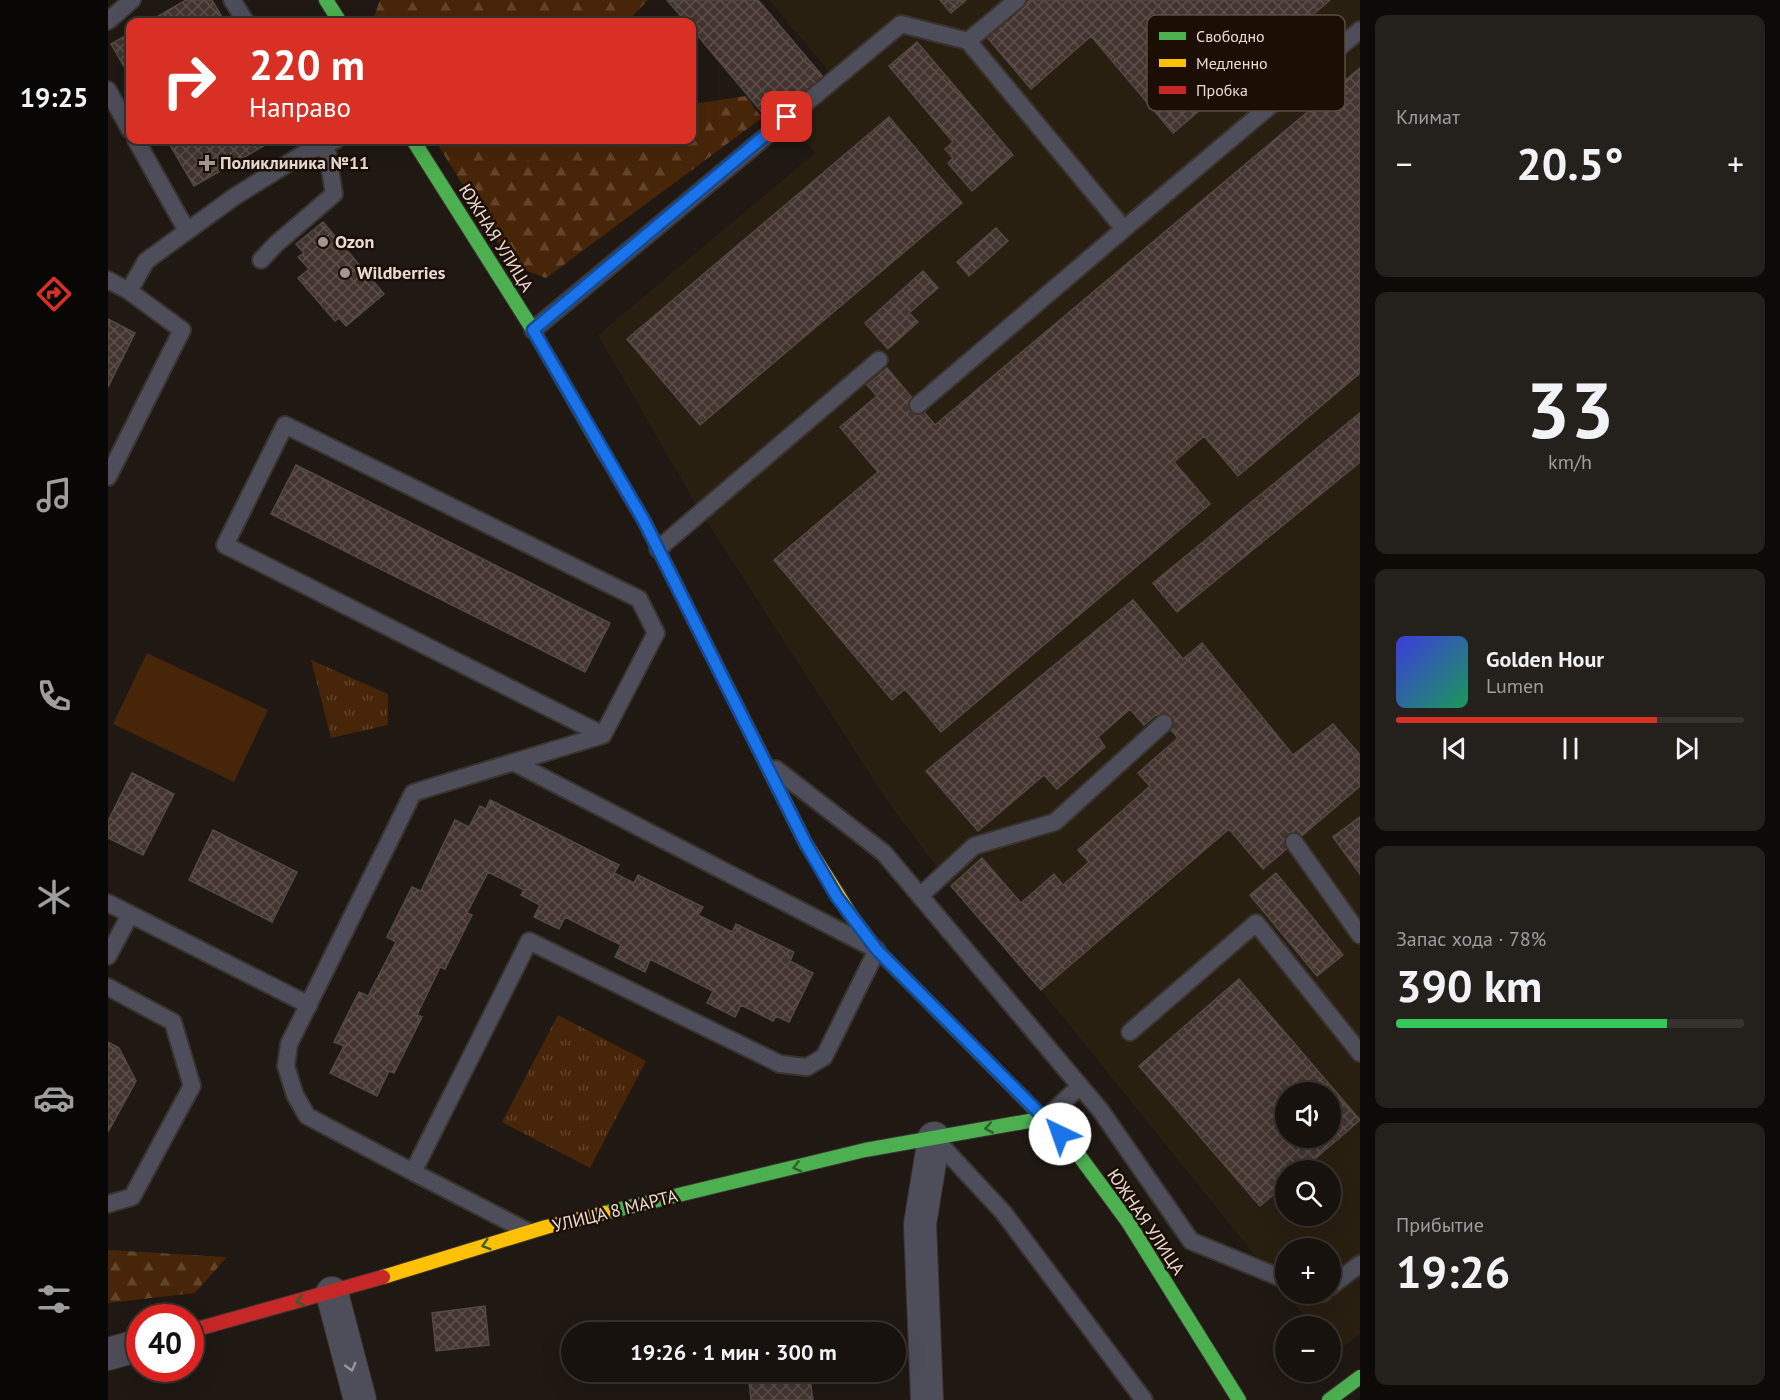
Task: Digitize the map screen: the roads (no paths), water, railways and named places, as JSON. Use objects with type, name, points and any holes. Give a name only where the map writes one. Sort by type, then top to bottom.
[{"type":"street","points":[[326,0],[337,18]]},
{"type":"street","name":"ЮЖНАЯ УЛИЦА","points":[[416,144],[533,330],[658,549],[764,760],[837,897],[877,950],[1046,1118],[1075,1150],[1128,1222],[1239,1400]]},
{"type":"street","name":"УЛИЦА 8 МАРТА","points":[[204,1327],[332,1293],[528,1232],[865,1150],[1046,1118]]},
{"type":"street","points":[[927,1400],[920,1224],[934,1138]]},
{"type":"street","points":[[332,1293],[360,1400]]},
{"type":"street","points":[[108,1354],[126,1349]]},
{"type":"street","points":[[1329,1400],[1360,1377]]},
{"type":"lane","points":[[108,21],[132,0]]},
{"type":"lane","points":[[232,0],[243,18]]},
{"type":"lane","points":[[968,41],[1017,0]]},
{"type":"lane","points":[[533,330],[901,24],[968,41],[1124,229]]},
{"type":"lane","points":[[1345,43],[1360,30]]},
{"type":"lane","points":[[108,90],[126,123]]},
{"type":"lane","points":[[918,405],[1264,111]]},
{"type":"lane","points":[[138,144],[187,231]]},
{"type":"lane","points":[[129,291],[146,261],[244,191],[322,144]]},
{"type":"lane","points":[[261,260],[276,244],[334,194],[328,144]]},
{"type":"lane","points":[[108,280],[129,291],[182,330],[108,477]]},
{"type":"lane","points":[[658,549],[879,360]]},
{"type":"lane","points":[[528,1232],[307,1116],[295,1095],[286,1066],[289,1044],[413,793],[603,735],[656,633],[639,598],[285,425],[225,545],[603,735]]},
{"type":"lane","points":[[920,896],[974,846],[1055,822],[1164,723]]},
{"type":"lane","points":[[764,760],[884,853],[1101,1111],[1191,1241],[1275,1276]]},
{"type":"lane","points":[[413,1172],[530,941],[780,1064],[807,1067],[825,1057],[877,950],[513,762]]},
{"type":"lane","points":[[1294,842],[1360,935]]},
{"type":"lane","points":[[108,903],[309,1005]]},
{"type":"lane","points":[[108,956],[130,915]]},
{"type":"lane","points":[[1130,1032],[1256,923],[1360,1053]]},
{"type":"lane","points":[[108,987],[173,1022],[192,1086],[132,1197],[108,1204]]},
{"type":"lane","points":[[1046,1118],[1080,1086]]},
{"type":"lane","points":[[934,1138],[1003,1212],[1144,1400]]},
{"type":"lane","points":[[1341,1279],[1360,1264]]},
{"type":"place","name":"Поликлиника №11","points":[[207,163]]},
{"type":"place","name":"Ozon","points":[[323,242]]},
{"type":"place","name":"Wildberries","points":[[345,273]]}]
